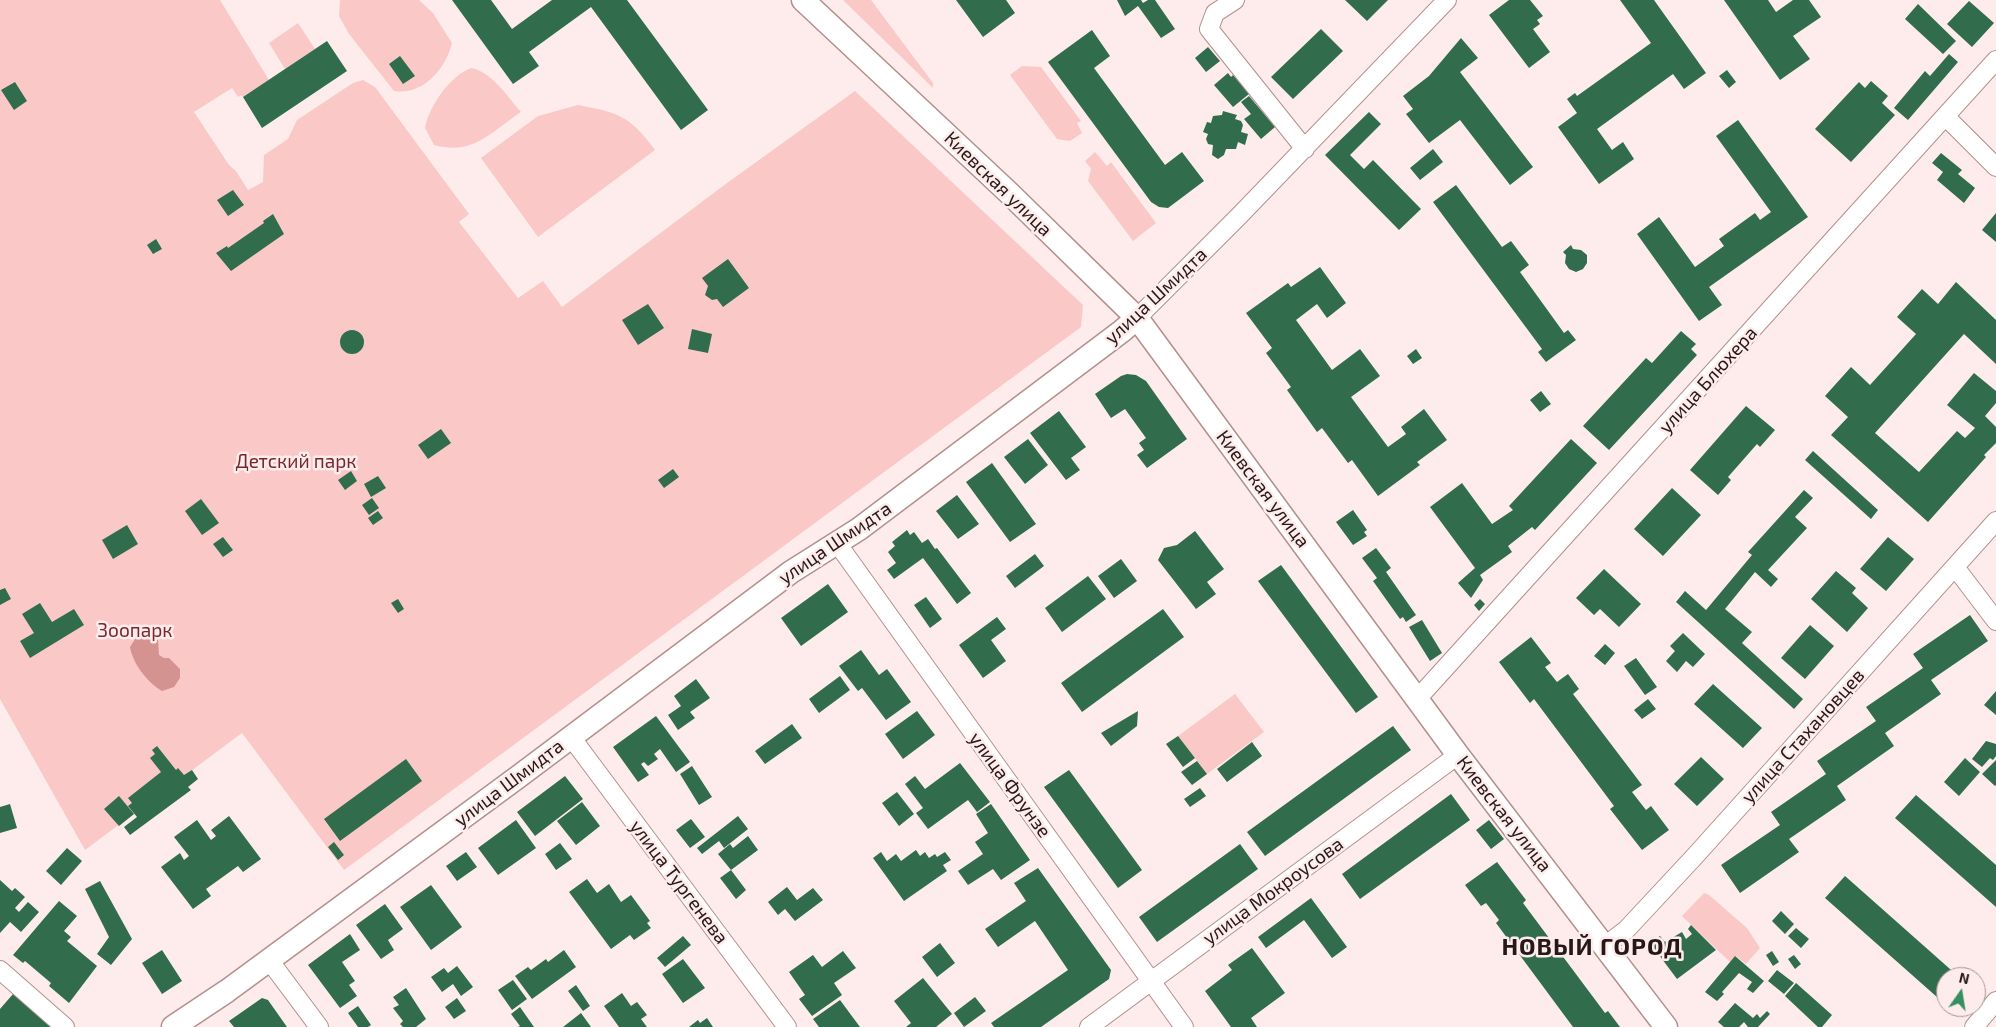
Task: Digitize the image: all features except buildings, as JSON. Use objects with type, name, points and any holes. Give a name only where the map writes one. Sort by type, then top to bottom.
[{"type":"main road","name":"Киевская улица","points":[[803,0],[1008,192],[1137,318],[1224,439],[1418,698],[1458,755],[1666,1027]]},
{"type":"main road","name":"улица Шмидта","points":[[173,1027],[269,960],[791,572],[858,529],[1115,337],[1137,318]]},
{"type":"street","points":[[1235,0],[1215,13],[1209,29],[1305,148]]},
{"type":"street","name":"улица Шмидта","points":[[1137,318],[1305,148],[1447,0]]},
{"type":"street","name":"улица Блюхера","points":[[1418,698],[1996,60]]},
{"type":"street","points":[[1946,116],[1996,167]]},
{"type":"street","name":"улица Стахановцев","points":[[1605,946],[1626,930],[1996,521]]},
{"type":"street","name":"улица Фрунзе","points":[[837,543],[1184,1027]]},
{"type":"street","points":[[1956,566],[1996,621]]},
{"type":"street","name":"улица Тургенева","points":[[571,737],[788,1027]]},
{"type":"street","name":"улица Мокроусова","points":[[1089,1027],[1458,755]]},
{"type":"street","points":[[269,960],[319,1027]]},
{"type":"street","points":[[0,970],[65,1027]]},
{"type":"street","points":[[1974,1027],[1996,1002]]},
{"type":"green space","name":"Детский парк","points":[[0,0],[220,0],[269,80],[243,97],[241,95],[238,97],[232,88],[194,112],[248,190],[263,182],[264,155],[288,139],[297,120],[353,83],[363,80],[375,87],[469,214],[459,222],[518,298],[543,281],[562,307],[727,183],[855,91],[1083,305],[1081,327],[344,870],[242,733],[85,850],[0,699]]},
{"type":"green space","points":[[340,0],[419,0],[433,13],[452,43],[449,53],[438,71],[423,85],[414,89],[394,91],[349,34],[339,16]]},
{"type":"green space","points":[[843,0],[871,0],[933,83],[933,88]]},
{"type":"green space","points":[[298,23],[315,49],[285,69],[269,43]]},
{"type":"green space","points":[[1022,66],[1041,67],[1081,121],[1077,123],[1082,133],[1070,141],[1057,139],[1010,75]]},
{"type":"green space","points":[[471,68],[492,79],[521,112],[491,134],[471,145],[448,148],[434,145],[425,128],[431,110],[448,85],[463,72]]},
{"type":"green space","points":[[578,105],[604,110],[622,117],[638,129],[655,150],[538,237],[481,158],[538,116]]},
{"type":"green space","points":[[1095,152],[1107,166],[1111,162],[1156,223],[1133,241],[1088,181],[1091,169],[1085,161]]},
{"type":"green space","points":[[1235,694],[1264,732],[1207,774],[1178,736]]},
{"type":"green space","points":[[1704,893],[1709,895],[1747,928],[1760,948],[1746,964],[1736,956],[1730,962],[1682,916]]},
{"type":"shaded area","points":[[148,632],[158,640],[159,655],[169,658],[180,669],[180,678],[174,687],[162,691],[156,687],[146,678],[134,660],[130,647],[137,636]]},
{"type":"district","name":"НОВЫЙ ГОРОД","points":[[1592,947]]},
{"type":"park label","name":"Зоопарк","points":[[135,631]]}]
